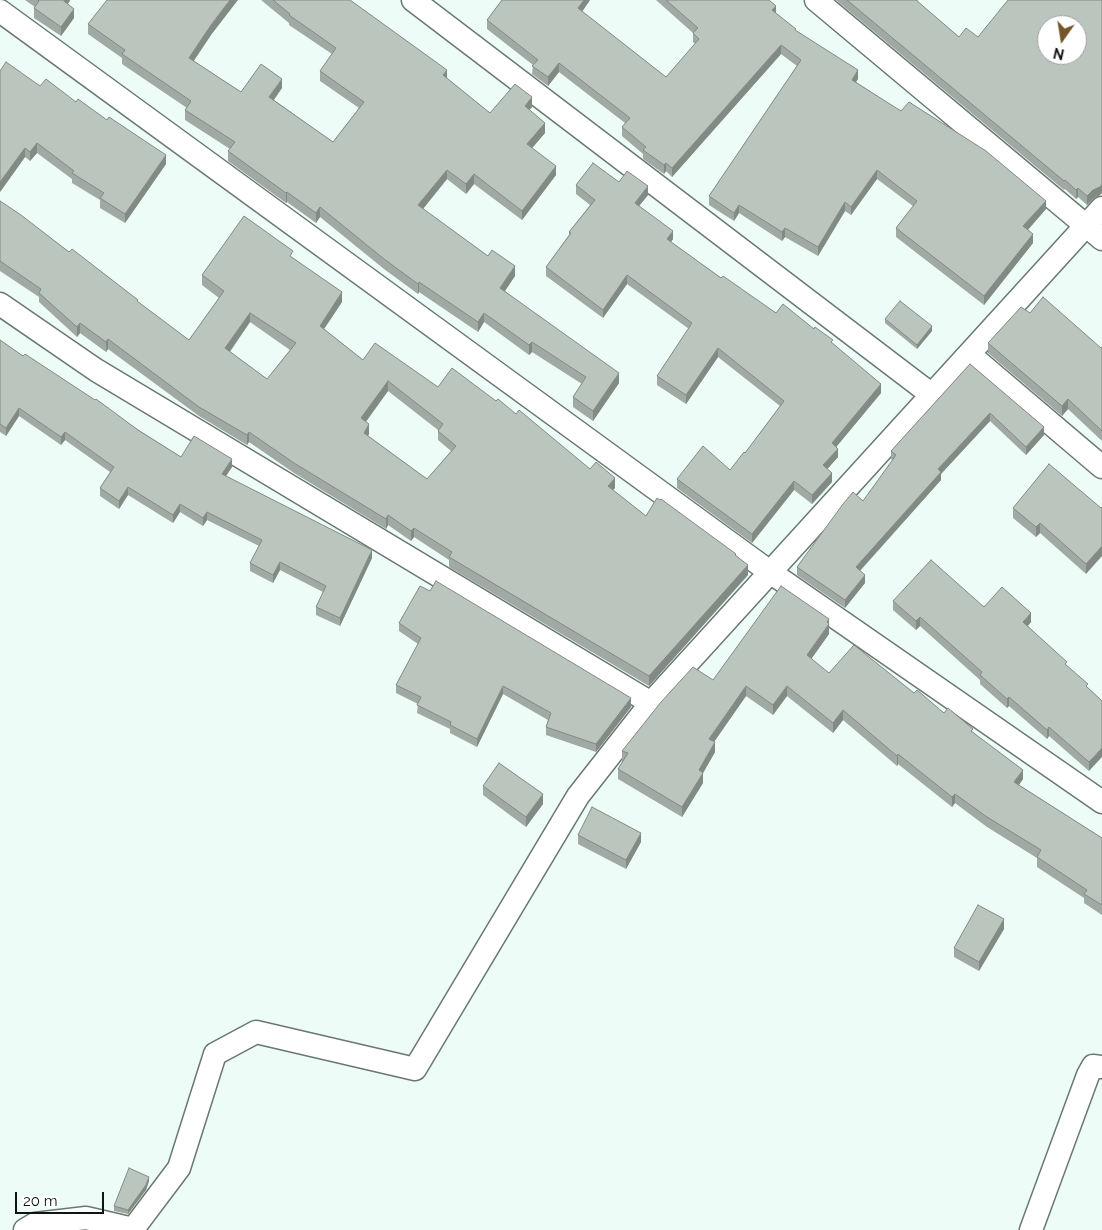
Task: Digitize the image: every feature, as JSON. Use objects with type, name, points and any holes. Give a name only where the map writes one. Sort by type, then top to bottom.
[{"type":"street","points":[[413,0],[932,395]]},
{"type":"street","points":[[816,0],[1094,233]]},
{"type":"street","points":[[0,12],[770,572],[1102,802]]},
{"type":"street","points":[[25,1230],[35,1224],[86,1218],[133,1229],[179,1168],[215,1054],[256,1032],[415,1069],[578,796],[651,703],[969,354],[1094,233],[1102,208]]},
{"type":"street","points":[[0,304],[96,370],[651,703]]},
{"type":"street","points":[[969,354],[1102,467]]},
{"type":"street","points":[[1031,1230],[1088,1075],[1093,1066],[1102,1068]]},
{"type":"building","points":[[38,0],[64,0],[74,9],[61,27],[34,8]]},
{"type":"building","points":[[107,0],[230,0],[189,58],[241,92],[261,64],[282,79],[269,97],[333,142],[364,102],[320,71],[336,48],[289,15],[273,0],[350,0],[447,70],[443,75],[490,113],[515,84],[532,97],[525,106],[545,123],[527,144],[556,166],[522,211],[474,174],[466,184],[447,170],[418,205],[488,256],[492,250],[515,266],[500,288],[619,373],[593,411],[573,397],[586,377],[532,342],[529,345],[484,313],[478,322],[419,282],[418,284],[320,207],[316,213],[228,151],[235,142],[185,110],[191,101],[122,54],[125,50],[88,24]]},
{"type":"building","points":[[502,0],[584,0],[578,8],[666,77],[699,39],[693,33],[698,28],[666,0],[769,0],[776,6],[772,10],[795,30],[858,70],[852,80],[901,111],[909,102],[986,151],[1046,201],[1023,226],[1033,234],[984,296],[896,228],[917,201],[877,170],[851,207],[845,202],[818,247],[785,228],[782,232],[739,205],[734,213],[709,196],[801,60],[781,45],[672,168],[666,163],[664,165],[643,150],[646,147],[622,127],[630,118],[559,63],[548,77],[532,66],[538,60],[487,20]]},
{"type":"building","points":[[847,0],[916,0],[959,37],[966,28],[978,37],[1008,0],[1102,0],[1102,184],[1087,196],[1078,188],[1076,190]]},
{"type":"building","points":[[6,62],[40,86],[46,79],[76,102],[78,99],[107,120],[109,117],[166,155],[125,214],[100,198],[104,193],[72,173],[74,171],[37,143],[30,152],[25,148],[0,182],[0,71]]},
{"type":"building","points":[[593,163],[619,182],[627,171],[648,186],[635,203],[673,231],[667,239],[721,278],[723,276],[776,313],[783,304],[814,329],[815,327],[833,340],[831,342],[881,384],[832,443],[838,449],[823,465],[832,473],[812,495],[794,481],[752,534],[677,479],[703,446],[730,470],[784,401],[718,348],[686,395],[657,376],[692,323],[627,275],[603,310],[546,267],[571,233],[569,232],[595,200],[576,185]]},
{"type":"building","points":[[0,201],[69,252],[72,249],[189,340],[224,291],[202,275],[244,216],[293,251],[290,256],[342,292],[320,326],[363,360],[375,343],[438,387],[452,368],[496,401],[498,399],[516,414],[519,410],[590,469],[596,462],[615,478],[608,486],[646,516],[657,498],[661,499],[736,554],[748,565],[649,676],[449,557],[452,552],[414,528],[411,531],[388,515],[386,519],[294,463],[249,432],[247,435],[199,407],[108,339],[106,342],[80,323],[77,327],[39,293],[41,289],[0,261]],"holes":[[[250,313],[296,343],[267,379],[225,348]],[[388,381],[443,424],[438,431],[456,446],[427,479],[364,433],[369,424],[361,418]]]},
{"type":"building","points":[[1043,297],[1102,347],[1102,431],[1068,399],[1062,406],[988,343],[1021,307],[1030,313]]},
{"type":"building","points":[[900,301],[932,326],[917,345],[885,319]]},
{"type":"building","points":[[0,340],[23,356],[25,354],[96,399],[138,430],[181,457],[194,436],[232,459],[222,474],[372,550],[340,618],[316,607],[326,586],[280,562],[273,575],[250,563],[262,540],[207,512],[203,518],[180,504],[173,515],[128,487],[119,501],[100,488],[114,467],[65,432],[61,437],[19,408],[6,428],[0,424]]},
{"type":"building","points":[[970,364],[1044,427],[1026,447],[990,413],[938,469],[941,472],[856,567],[865,575],[845,600],[797,567],[853,492],[863,501],[896,455],[891,451]]},
{"type":"building","points":[[1049,464],[1102,507],[1102,546],[1086,564],[1040,523],[1036,527],[1013,508]]},
{"type":"building","points":[[931,560],[984,607],[1002,587],[1031,613],[1023,622],[1067,662],[1065,664],[1088,684],[1086,686],[1102,701],[1102,748],[1089,762],[1049,727],[1047,730],[1009,697],[1007,699],[980,675],[982,672],[920,617],[916,621],[893,601]]},
{"type":"building","points":[[436,581],[631,698],[596,744],[546,727],[551,713],[503,686],[477,739],[450,725],[451,722],[417,705],[421,697],[396,685],[421,638],[399,623],[420,586],[430,591]]},
{"type":"building","points":[[781,586],[829,619],[827,622],[829,624],[807,655],[829,673],[854,645],[914,693],[917,690],[944,713],[948,708],[973,729],[971,731],[1023,770],[1014,782],[1102,838],[1102,905],[1084,894],[1087,890],[1037,857],[1041,850],[987,817],[955,794],[952,797],[898,754],[897,756],[843,710],[833,723],[787,686],[773,705],[746,686],[709,739],[715,742],[699,770],[703,773],[682,807],[618,769],[628,753],[622,751],[661,702],[693,667],[713,680]]},
{"type":"building","points":[[499,763],[543,794],[526,817],[483,786]]},
{"type":"building","points":[[592,807],[641,833],[626,860],[578,835]]},
{"type":"building","points":[[978,905],[1004,919],[979,962],[954,948]]},
{"type":"building","points":[[129,1168],[149,1177],[146,1185],[128,1210],[114,1206]]}]
